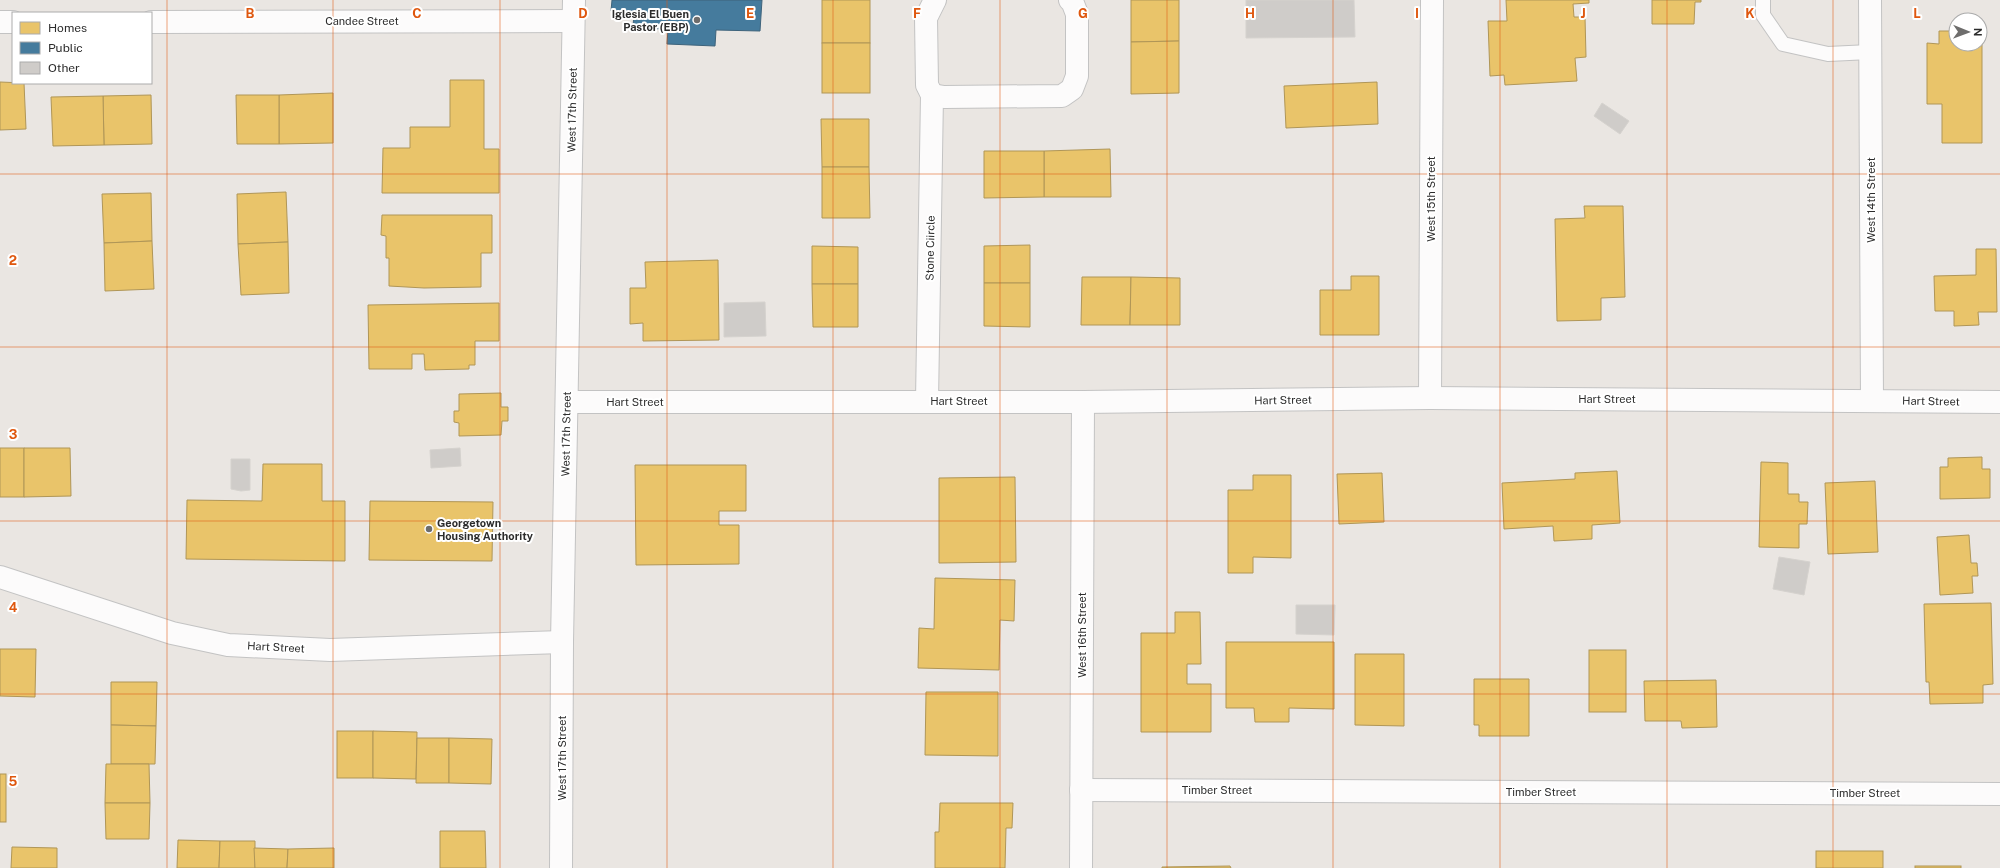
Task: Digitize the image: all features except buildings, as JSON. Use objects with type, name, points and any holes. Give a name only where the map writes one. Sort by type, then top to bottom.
[{"type":"street","name":"Stone Ciircle","points":[[927,401],[932,95],[927,85],[926,18],[935,0]]},
{"type":"street","points":[[932,95],[944,97],[1062,96],[1072,89],[1078,76],[1077,14],[1072,1],[1070,0]]},
{"type":"street","name":"West 15th Street","points":[[1430,398],[1432,0]]},
{"type":"street","name":"West 14th Street","points":[[1870,0],[1872,401]]},
{"type":"street","name":"Candee Street","points":[[152,22],[573,10]]},
{"type":"street","name":"West 17th Street","points":[[561,868],[562,642],[573,10]]},
{"type":"street","points":[[0,22],[12,22]]},
{"type":"street","name":"Hart Street","points":[[567,402],[1083,402],[1430,398],[2000,402]]},
{"type":"street","name":"West 16th Street","points":[[1081,868],[1083,402]]},
{"type":"street","name":"Hart Street","points":[[0,577],[172,633],[228,645],[330,650],[562,642]]},
{"type":"street","name":"Timber Street","points":[[1081,790],[2000,794]]},
{"type":"lane","points":[[1763,0],[1763,15],[1783,44],[1828,54],[1870,52]]},
{"type":"place","name":"Iglesia El Buen Pastor (EBP)","points":[[697,20]]},
{"type":"place","name":"Georgetown Housing Authority","points":[[429,529]]}]
